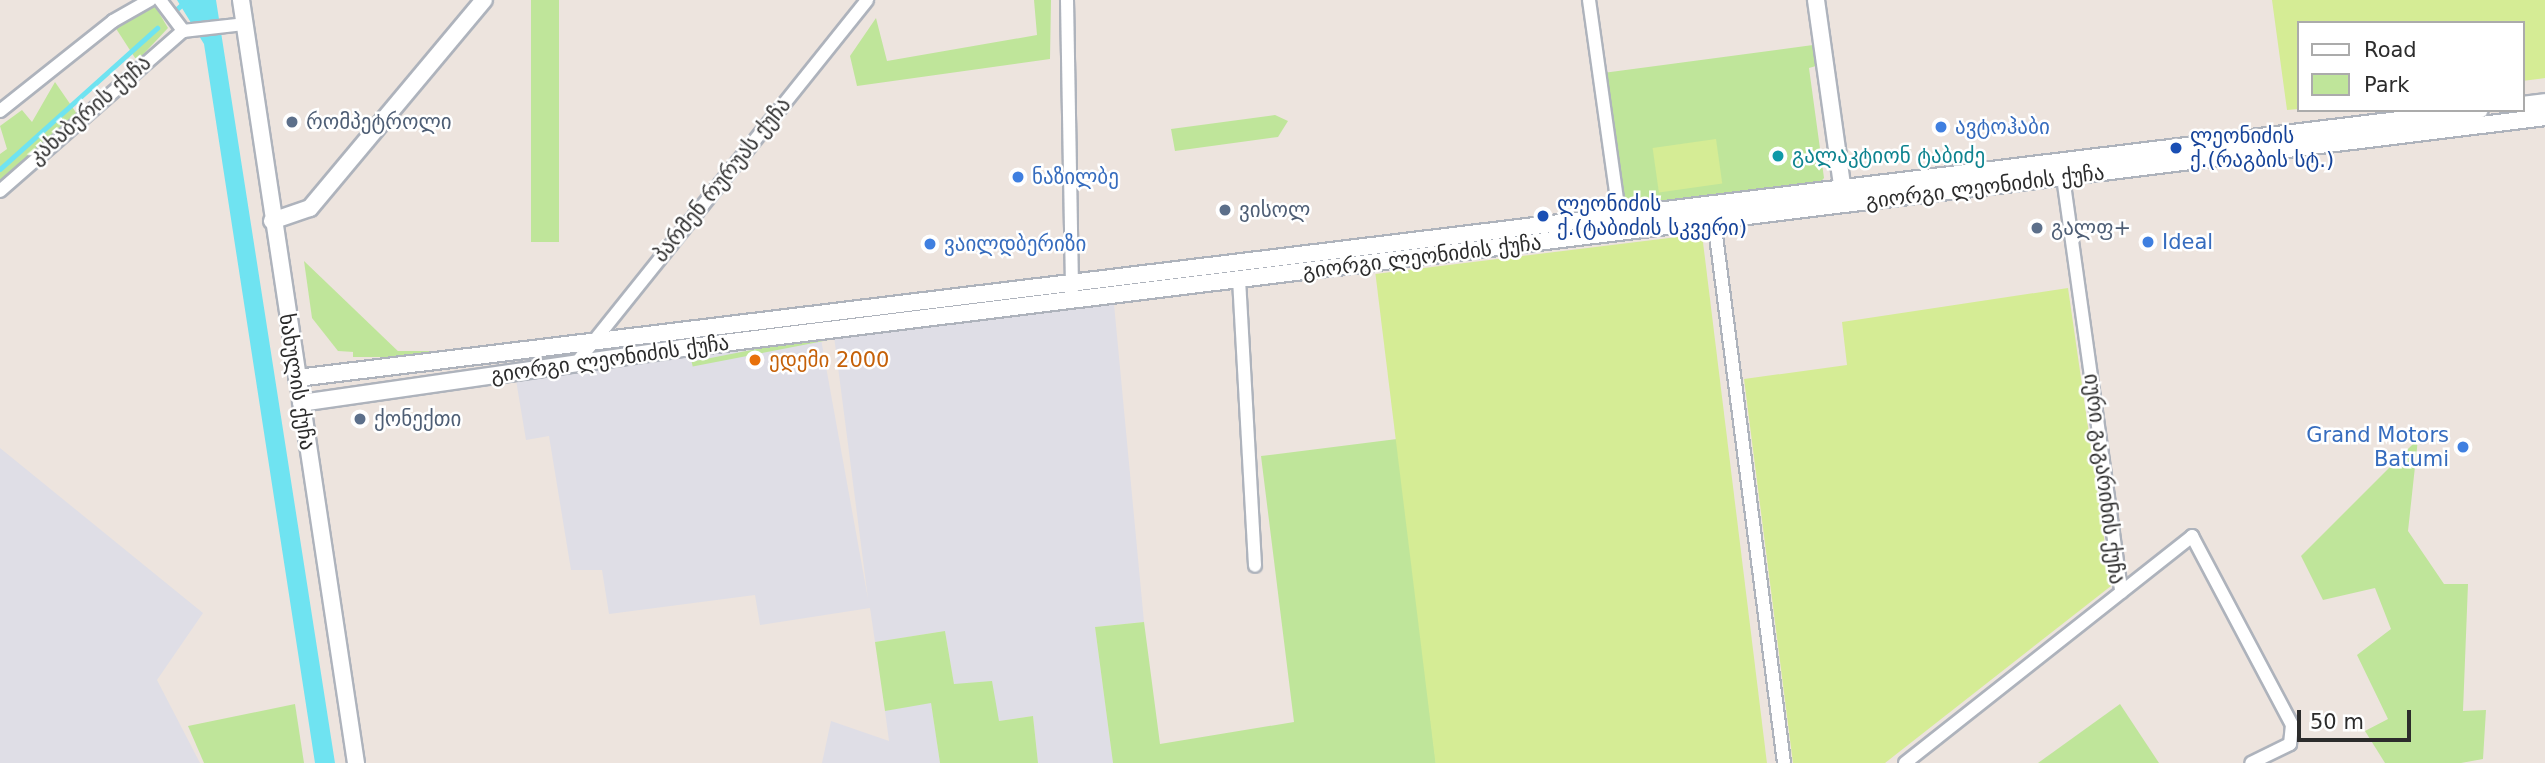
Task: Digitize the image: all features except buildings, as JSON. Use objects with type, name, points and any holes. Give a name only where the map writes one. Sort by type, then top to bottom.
[{"type":"main road","name":"ხახულის ქუჩა","points":[[241,0],[272,221],[356,763]]},
{"type":"main road","points":[[272,221],[310,208],[484,0]]},
{"type":"main road","points":[[1816,0],[1844,197]]},
{"type":"main road","points":[[2524,105],[2545,102]]},
{"type":"main road","name":"გიორგი ლეონიძის ქუჩა","points":[[297,378],[1072,292],[1844,197],[2465,112]]},
{"type":"main road","name":"გიორგი ლეონიძის ქუჩა","points":[[301,403],[1072,292],[1239,279],[1620,224],[1714,220],[1844,197],[2063,177],[2545,117]]},
{"type":"street","points":[[0,111],[113,21],[150,0]]},
{"type":"street","points":[[160,0],[189,32],[244,24]]},
{"type":"street","name":"პარმენ რურუას ქუჩა","points":[[578,361],[867,0]]},
{"type":"street","points":[[1067,0],[1072,292]]},
{"type":"street","points":[[1589,0],[1620,224]]},
{"type":"street","name":"კახაბერის ქუჩა","points":[[0,191],[189,32]]},
{"type":"street","name":"იური გაგარინის ქუჩა","points":[[1905,763],[2121,592],[2063,177]]},
{"type":"street","points":[[1714,220],[1784,763]]},
{"type":"street","points":[[1239,279],[1255,566]]},
{"type":"street","points":[[2121,592],[2192,536],[2292,725],[2290,744],[2251,763]]},
{"type":"shaded area","points":[[1114,304],[1144,622],[1095,627],[1113,763],[1038,763],[1033,716],[999,721],[954,685],[945,631],[875,642],[870,608],[760,625],[755,595],[609,614],[602,570],[571,570],[549,436],[526,440],[516,380],[821,339],[868,599],[834,336]]},
{"type":"shaded area","points":[[0,448],[203,613],[157,680],[200,763],[0,763]]},
{"type":"shaded area","points":[[931,702],[940,763],[822,763],[831,721],[889,741],[885,711]]},
{"type":"green space","points":[[531,0],[559,0],[559,242],[531,242]]},
{"type":"green space","points":[[1034,0],[1051,0],[1050,59],[857,86],[850,56],[876,18],[887,61],[1037,35]]},
{"type":"green space","points":[[2272,0],[2545,0],[2545,78],[2524,81],[2524,21],[2296,21],[2296,109],[2287,110]]},
{"type":"green space","points":[[155,6],[168,28],[137,61],[115,27]]},
{"type":"green space","points":[[1813,45],[1816,66],[1809,68],[1824,178],[1817,186],[1623,210],[1603,73]]},
{"type":"green space","points":[[55,82],[77,114],[0,182],[0,154],[7,149],[0,126],[22,110],[32,122]]},
{"type":"green space","points":[[1275,115],[1288,121],[1278,137],[1175,151],[1171,129]]},
{"type":"green space","points":[[1716,139],[1722,184],[1659,192],[1653,148]]},
{"type":"green space","points":[[1702,234],[1767,763],[1435,763],[1375,274]]},
{"type":"green space","points":[[304,261],[402,355],[338,351],[312,318]]},
{"type":"green space","points":[[2068,288],[2111,586],[1885,763],[1793,763],[1744,379],[1847,365],[1842,322]]},
{"type":"green space","points":[[1050,292],[1051,297],[693,367],[692,362]]},
{"type":"green space","points":[[353,351],[570,351],[570,357],[353,357]]},
{"type":"green space","points":[[1397,439],[1436,763],[1113,763],[1095,627],[1144,622],[1160,744],[1294,722],[1261,456]]},
{"type":"green space","points":[[2418,439],[2408,531],[2444,584],[2468,584],[2463,711],[2486,710],[2483,759],[2461,763],[2385,763],[2365,731],[2388,719],[2357,655],[2391,629],[2375,588],[2323,600],[2301,556]]},
{"type":"green space","points":[[945,631],[954,684],[992,681],[999,721],[1033,716],[1038,763],[940,763],[931,703],[885,711],[875,642]]},
{"type":"green space","points":[[295,704],[304,763],[204,763],[188,726]]},
{"type":"green space","points":[[2120,704],[2159,763],[2038,763]]},
{"type":"water","points":[[177,0],[216,0],[335,763],[315,763],[204,44]]},
{"type":"waterway","points":[[177,9],[187,0]]},
{"type":"waterway","points":[[0,169],[157,28]]},
{"type":"place","name":"რომპეტროლი","points":[[292,122]]},
{"type":"place","name":"ავტოჰაბი","points":[[1941,127]]},
{"type":"place","name":"ლეონიძის ქ.(რაგბის სტ.)","points":[[2176,148]]},
{"type":"place","name":"გალაკტიონ ტაბიძე","points":[[1778,156]]},
{"type":"place","name":"ნაზილბე","points":[[1018,177]]},
{"type":"place","name":"ვისოლ","points":[[1225,210]]},
{"type":"place","name":"ლეონიძის ქ.(ტაბიძის სკვერი)","points":[[1543,216]]},
{"type":"place","name":"გალფ+","points":[[2037,228]]},
{"type":"place","name":"Ideal","points":[[2148,242]]},
{"type":"place","name":"ვაილდბერიზი","points":[[930,244]]},
{"type":"place","name":"ედემი 2000","points":[[755,360]]},
{"type":"place","name":"ქონექთი","points":[[360,419]]},
{"type":"place","name":"Grand Motors Batumi","points":[[2463,447]]}]
